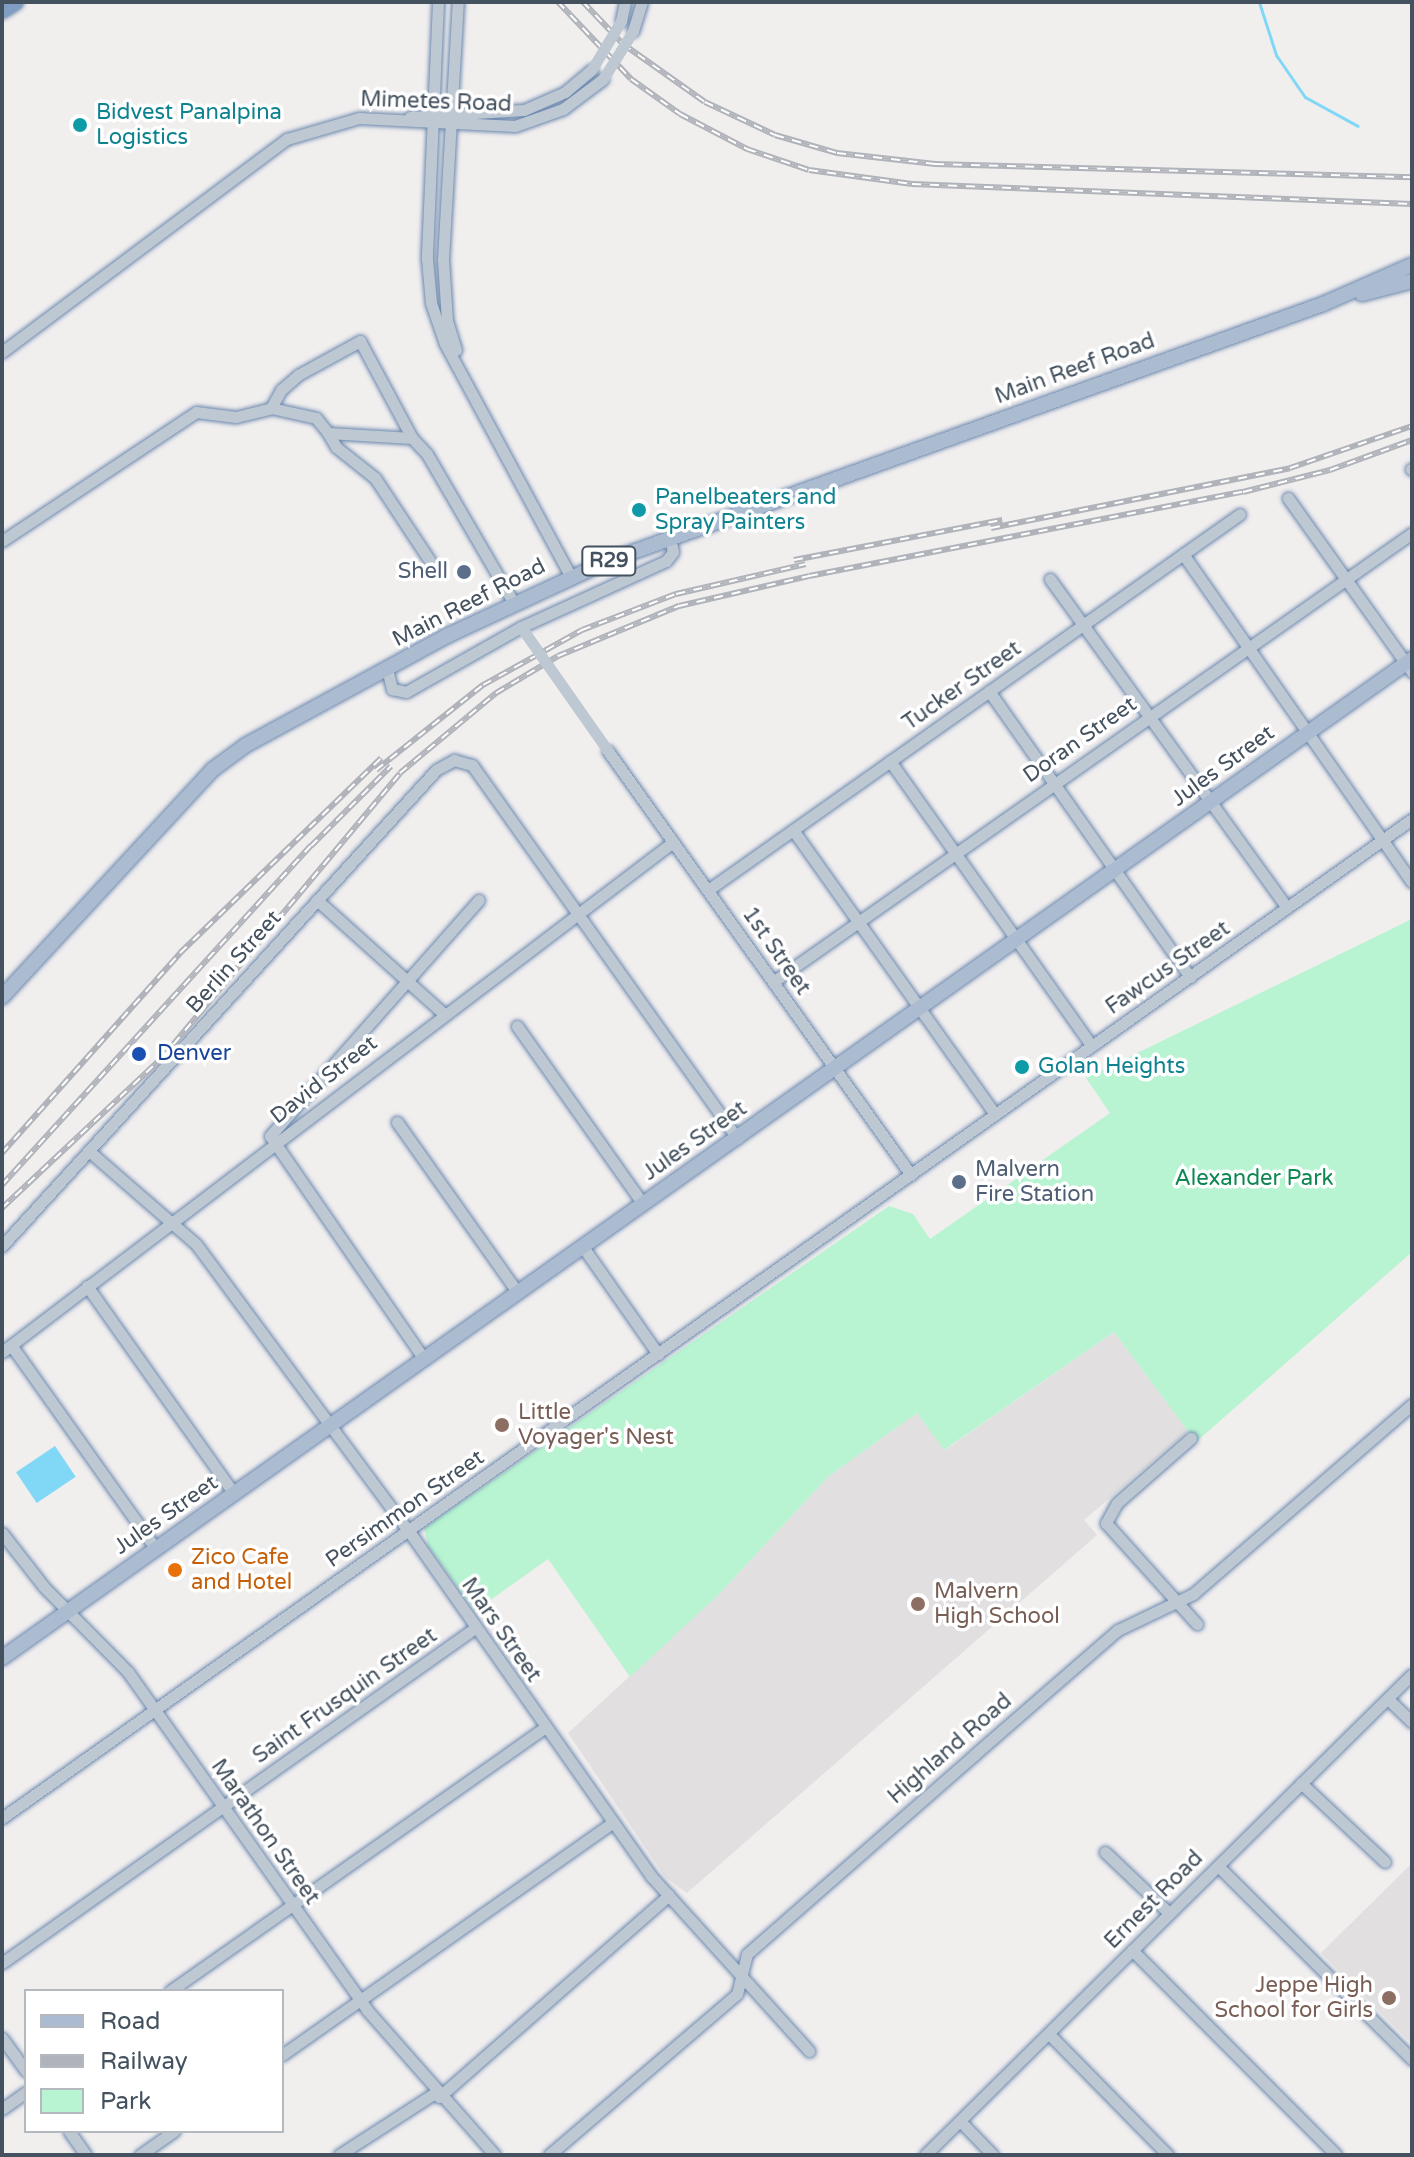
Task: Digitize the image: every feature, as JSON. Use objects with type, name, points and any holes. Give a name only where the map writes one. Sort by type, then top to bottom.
[{"type":"highway","points":[[2,10],[15,2]]},
{"type":"main road","name":"Main Reef Road","points":[[2,997],[212,770],[246,745],[513,602],[670,538],[1323,304],[1412,265]]},
{"type":"main road","name":"Main Reef Road","points":[[1323,304],[1412,281]]},
{"type":"main road","name":"Jules Street","points":[[2,1658],[1308,732],[1410,665]]},
{"type":"street","points":[[438,2],[429,291],[440,333],[571,577]]},
{"type":"street","points":[[458,2],[444,301],[449,332],[466,377]]},
{"type":"street","points":[[406,118],[433,112],[489,115],[535,107],[565,92],[592,69],[621,21],[625,2]]},
{"type":"street","name":"Mimetes Road","points":[[2,352],[277,144],[340,121],[406,118],[450,126],[533,122],[577,101],[603,79],[633,31],[642,2]]},
{"type":"street","points":[[271,408],[281,390],[298,375],[360,341],[412,438],[427,454],[513,602]]},
{"type":"street","points":[[2,541],[196,412],[236,417],[271,408],[316,418],[336,447],[375,478],[430,561]]},
{"type":"street","points":[[328,433],[412,438]]},
{"type":"street","points":[[1288,498],[1410,665]]},
{"type":"street","name":"Tucker Street","points":[[708,890],[1240,514]]},
{"type":"street","name":"Doran Street","points":[[773,982],[1412,533]]},
{"type":"street","points":[[387,669],[392,689],[406,692],[521,627],[666,561],[673,552],[670,538]]},
{"type":"street","points":[[1183,554],[1412,882]]},
{"type":"street","points":[[1050,579],[1151,715],[1287,908]]},
{"type":"street","name":"1st Street","points":[[521,627],[911,1175]]},
{"type":"street","points":[[989,691],[1190,977]]},
{"type":"street","name":"Berlin Street","points":[[2,1246],[436,770],[454,760],[472,765],[577,913]]},
{"type":"street","points":[[890,761],[1092,1046]]},
{"type":"street","name":"Fawcus Street","points":[[948,1149],[1412,819]]},
{"type":"street","points":[[793,830],[995,1114]]},
{"type":"street","name":"David Street","points":[[6,1348],[443,1013],[673,842]]},
{"type":"street","points":[[317,900],[443,1013]]},
{"type":"street","points":[[424,1359],[272,1147],[272,1130],[479,900]]},
{"type":"street","points":[[577,913],[737,1138]]},
{"type":"street","points":[[517,1026],[643,1204]]},
{"type":"street","points":[[298,1100],[314,1113]]},
{"type":"street","points":[[397,1122],[518,1293]]},
{"type":"street","name":"Persimmon Street","points":[[2,1818],[948,1149]]},
{"type":"street","name":"Mars Street","points":[[90,1152],[173,1221],[331,1424],[613,1822],[669,1895],[809,2051]]},
{"type":"street","points":[[583,1247],[658,1354]]},
{"type":"street","points":[[87,1286],[234,1494]]},
{"type":"street","points":[[6,1348],[156,1549]]},
{"type":"street","name":"Highland Road","points":[[549,2155],[737,1994],[744,1958],[755,1946],[1113,1634],[1180,1603],[1412,1404]]},
{"type":"street","points":[[1191,1438],[1117,1503],[1106,1523],[1197,1624]]},
{"type":"street","name":"Marathon Street","points":[[2,1533],[44,1587],[70,1609],[155,1709],[360,2000],[437,2095],[495,2155]]},
{"type":"street","name":"Saint Frusquin Street","points":[[2,1963],[475,1628]]},
{"type":"street","name":"Ernest Road","points":[[925,2155],[1412,1674]]},
{"type":"street","points":[[1388,1699],[1412,1722]]},
{"type":"street","points":[[173,1989],[545,1727]]},
{"type":"street","points":[[1301,1783],[1385,1862]]},
{"type":"street","points":[[284,2054],[613,1822]]},
{"type":"street","points":[[1105,1852],[1169,1913]]},
{"type":"street","points":[[1218,1866],[1412,2059]]},
{"type":"street","points":[[339,2155],[437,2095],[669,1895]]},
{"type":"street","points":[[1132,1950],[1336,2155]]},
{"type":"street","points":[[1049,2034],[1168,2155]]},
{"type":"street","points":[[2,2038],[24,2068]]},
{"type":"street","points":[[2,2109],[24,2093]]},
{"type":"street","points":[[960,2121],[993,2155]]},
{"type":"street","points":[[70,2133],[86,2155]]},
{"type":"street","points":[[140,2155],[171,2133]]},
{"type":"shaded area","name":"Malvern High School","points":[[1114,1332],[1188,1431],[1084,1520],[1097,1535],[687,1893],[665,1877],[568,1733],[718,1595],[829,1476],[917,1413],[945,1450]]},
{"type":"shaded area","name":"Jeppe High School for Girls","points":[[1412,1863],[1412,2044],[1321,1953]]},
{"type":"green space","name":"Alexander Park","points":[[1412,919],[1412,1252],[1196,1442],[1114,1332],[944,1450],[917,1413],[829,1476],[718,1595],[630,1677],[548,1559],[475,1611],[428,1546],[424,1528],[889,1206],[913,1214],[930,1239],[1110,1113],[1086,1078]]},
{"type":"water","points":[[55,1446],[76,1477],[37,1503],[16,1472]]},
{"type":"waterway","points":[[1259,2],[1276,55],[1305,97],[1358,126]]},
{"type":"railway","points":[[558,2],[631,79],[680,114],[747,149],[809,170],[912,184],[1412,204]]},
{"type":"railway","points":[[583,2],[623,44],[705,102],[775,135],[837,153],[935,164],[1412,177]]},
{"type":"railway","points":[[991,528],[1290,468],[1412,426]]},
{"type":"railway","points":[[2,1208],[162,1058],[400,773],[496,693],[558,656],[679,606],[809,576],[1243,492],[1330,470],[1412,440]]},
{"type":"railway","points":[[794,560],[1002,520]]},
{"type":"railway","points":[[376,770],[483,685],[582,630],[676,594],[806,564]]},
{"type":"railway","points":[[2,1153],[180,953],[381,758]]},
{"type":"railway","points":[[2,1185],[311,846],[391,766]]},
{"type":"place","name":"Bidvest Panalpina Logistics","points":[[80,125]]},
{"type":"place","name":"Panelbeaters and Spray Painters","points":[[639,510]]},
{"type":"place","name":"Shell","points":[[464,572]]},
{"type":"place","name":"Denver","points":[[139,1054]]},
{"type":"place","name":"Golan Heights","points":[[1022,1067]]},
{"type":"place","name":"Malvern Fire Station","points":[[959,1182]]},
{"type":"place","name":"Little Voyager's Nest","points":[[502,1425]]},
{"type":"place","name":"Zico Cafe and Hotel","points":[[175,1570]]},
{"type":"place","name":"Malvern High School","points":[[918,1604]]},
{"type":"place","name":"Jeppe High School for Girls","points":[[1389,1998]]}]
